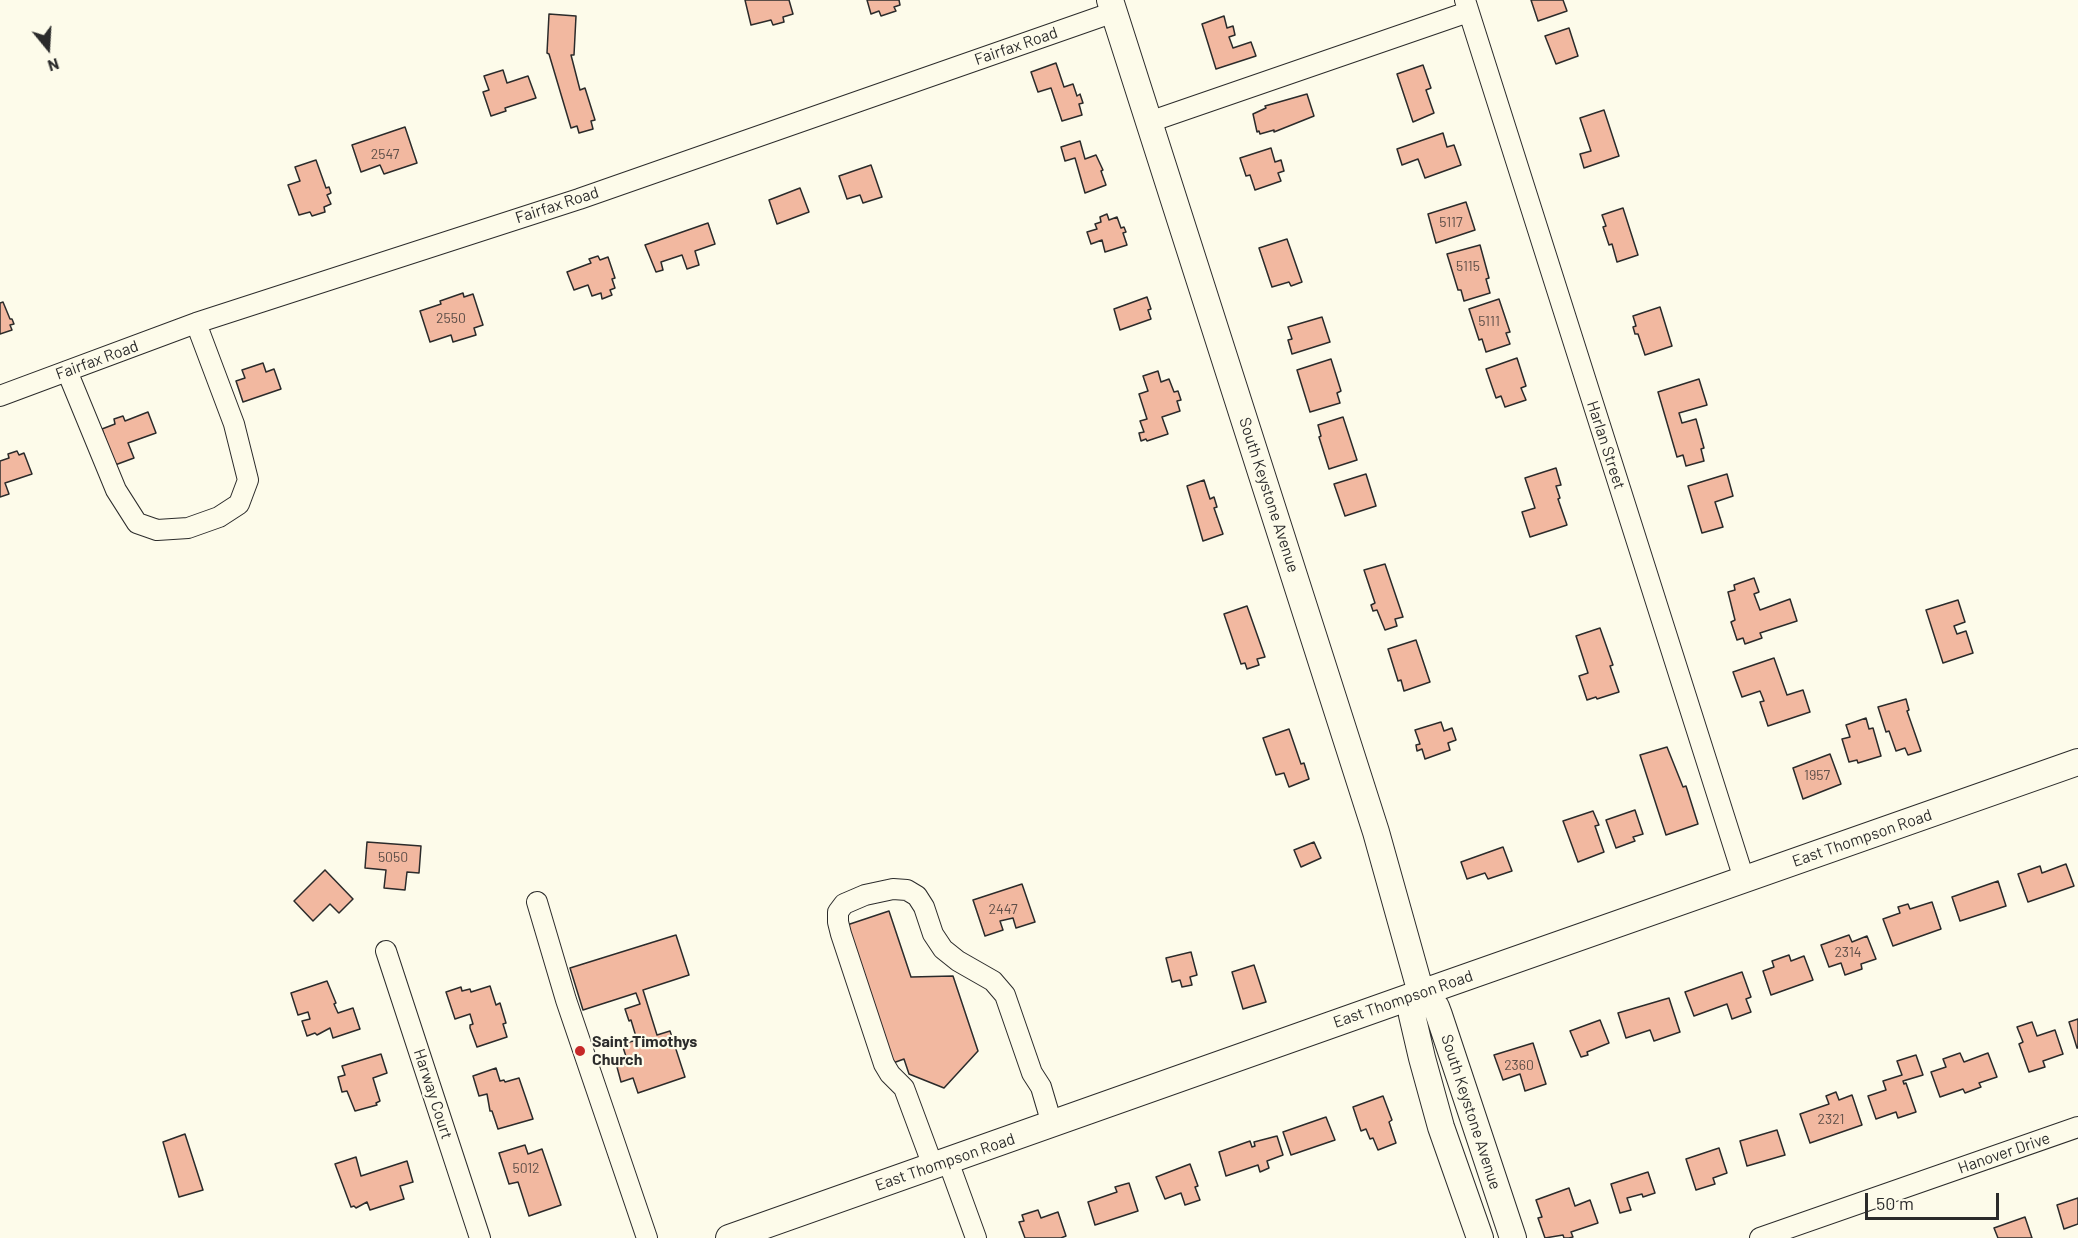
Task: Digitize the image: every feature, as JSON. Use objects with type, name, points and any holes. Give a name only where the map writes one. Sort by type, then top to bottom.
[{"type":"main road","name":"South Keystone Avenue","points":[[1112,6],[1376,832],[1420,993],[1436,1007],[1513,1238]]},
{"type":"main road","name":"East Thompson Road","points":[[729,1238],[2078,762]]},
{"type":"main road","name":"South Keystone Avenue","points":[[1420,993],[1412,1015],[1422,1058],[1442,1127],[1480,1238]]},
{"type":"street","name":"Fairfax Road","points":[[0,396],[196,323],[579,199],[1112,6]]},
{"type":"street","points":[[1149,122],[1467,6]]},
{"type":"street","name":"Harlan Street","points":[[1467,6],[1744,879]]},
{"type":"street","points":[[68,371],[116,490],[137,523],[157,530],[188,528],[219,517],[239,504],[248,480],[234,424],[196,323]]},
{"type":"street","points":[[975,1238],[910,1099],[884,1064],[838,922],[838,912],[844,904],[865,895],[893,889],[907,890],[917,896],[924,907],[933,934],[943,949],[958,961],[993,981],[1005,995],[1032,1073],[1041,1087],[1052,1124]]},
{"type":"street","points":[[537,902],[566,1000],[647,1238]]},
{"type":"street","name":"Harway Court","points":[[386,951],[480,1238]]},
{"type":"street","name":"Hanover Drive","points":[[1760,1238],[2078,1127]]},
{"type":"building","points":[[745,0],[789,0],[793,14],[783,17],[784,22],[773,25],[771,20],[751,25]]},
{"type":"building","points":[[867,0],[899,0],[900,5],[894,7],[896,11],[881,16],[879,11],[871,14]]},
{"type":"building","points":[[1531,0],[1563,0],[1567,11],[1538,21]]},
{"type":"building","points":[[549,14],[576,16],[574,55],[571,55],[580,90],[585,88],[595,120],[591,121],[593,129],[579,133],[577,126],[571,128],[547,53]]},
{"type":"building","points":[[1224,16],[1227,28],[1233,26],[1235,35],[1229,37],[1233,48],[1251,42],[1256,56],[1216,69],[1202,24]]},
{"type":"building","points":[[1569,28],[1578,56],[1556,64],[1545,36]]},
{"type":"building","points":[[1056,63],[1064,87],[1073,84],[1077,96],[1080,94],[1083,103],[1079,104],[1082,115],[1062,121],[1051,88],[1038,92],[1031,72]]},
{"type":"building","points":[[1423,65],[1431,88],[1426,90],[1434,113],[1413,122],[1397,74]]},
{"type":"building","points":[[503,70],[507,83],[528,76],[536,98],[505,108],[506,111],[491,116],[483,92],[489,90],[484,76]]},
{"type":"building","points":[[1307,94],[1314,116],[1274,132],[1274,130],[1260,134],[1259,131],[1257,132],[1253,114],[1266,108],[1265,106]]},
{"type":"building","points":[[1604,110],[1619,156],[1584,168],[1580,154],[1591,151],[1580,118]]},
{"type":"building","points":[[405,127],[417,163],[384,174],[380,165],[361,172],[352,145]]},
{"type":"building","points":[[1443,133],[1447,147],[1454,145],[1461,165],[1425,178],[1418,159],[1402,165],[1397,149]]},
{"type":"building","points":[[1080,141],[1085,159],[1096,155],[1103,170],[1101,171],[1106,185],[1085,193],[1075,158],[1065,161],[1061,147]]},
{"type":"building","points":[[1271,148],[1275,162],[1281,160],[1284,171],[1278,173],[1281,181],[1255,190],[1250,175],[1246,176],[1240,158]]},
{"type":"building","points":[[316,160],[326,188],[329,187],[331,193],[327,195],[331,204],[324,207],[325,212],[312,216],[310,212],[299,215],[288,185],[300,181],[295,167]]},
{"type":"building","points":[[871,165],[882,197],[863,203],[860,195],[847,199],[839,176]]},
{"type":"building","points":[[800,188],[809,212],[777,224],[769,200]]},
{"type":"building","points":[[1466,202],[1475,230],[1436,243],[1428,214]]},
{"type":"building","points":[[1623,208],[1638,255],[1617,262],[1612,244],[1609,245],[1603,227],[1606,226],[1602,215]]},
{"type":"building","points":[[1107,214],[1109,220],[1117,217],[1121,228],[1124,227],[1126,232],[1123,233],[1127,245],[1105,252],[1102,240],[1091,244],[1087,232],[1097,229],[1095,224],[1101,222],[1100,217]]},
{"type":"building","points":[[708,223],[715,244],[695,251],[699,265],[687,269],[682,255],[661,262],[663,270],[656,272],[645,245]]},
{"type":"building","points":[[1287,239],[1302,282],[1291,286],[1289,282],[1272,287],[1259,248]]},
{"type":"building","points":[[1480,245],[1489,278],[1486,279],[1490,293],[1464,301],[1461,290],[1458,290],[1447,254]]},
{"type":"building","points":[[598,256],[600,260],[608,257],[615,278],[612,279],[615,288],[610,290],[612,295],[602,299],[601,293],[592,296],[588,285],[574,290],[567,272],[591,263],[589,259]]},
{"type":"building","points":[[463,293],[464,297],[473,294],[483,325],[474,328],[476,335],[453,342],[451,335],[430,342],[420,311]]},
{"type":"building","points":[[1147,297],[1151,319],[1120,330],[1114,309]]},
{"type":"building","points":[[1499,299],[1510,332],[1506,333],[1510,344],[1486,352],[1482,339],[1479,340],[1469,309]]},
{"type":"building","points":[[3,302],[14,324],[10,325],[12,330],[0,334],[0,303]]},
{"type":"building","points":[[1660,307],[1672,346],[1645,355],[1638,334],[1635,334],[1633,327],[1636,326],[1633,316]]},
{"type":"building","points":[[1322,317],[1330,342],[1292,354],[1288,340],[1292,339],[1288,327]]},
{"type":"building","points":[[1517,358],[1526,386],[1521,388],[1526,400],[1505,407],[1501,396],[1496,398],[1486,369]]},
{"type":"building","points":[[1331,359],[1341,391],[1337,393],[1340,403],[1310,412],[1297,370]]},
{"type":"building","points":[[263,363],[266,372],[274,369],[281,389],[243,402],[236,381],[245,378],[242,370]]},
{"type":"building","points":[[1158,371],[1161,382],[1169,379],[1174,392],[1178,391],[1181,400],[1177,401],[1180,411],[1162,417],[1168,434],[1141,441],[1139,433],[1144,432],[1140,421],[1147,419],[1139,394],[1148,391],[1143,376]]},
{"type":"building","points":[[1699,379],[1707,405],[1679,413],[1682,423],[1696,419],[1704,448],[1701,449],[1704,461],[1686,466],[1683,455],[1677,457],[1658,392]]},
{"type":"building","points":[[148,412],[156,433],[128,443],[134,458],[115,465],[102,429],[115,424],[114,419],[123,416],[125,421]]},
{"type":"building","points":[[1343,417],[1357,460],[1329,469],[1319,437],[1321,436],[1318,425]]},
{"type":"building","points":[[17,451],[19,455],[24,453],[32,474],[5,483],[9,494],[0,497],[0,461],[9,458],[8,454]]},
{"type":"building","points":[[1556,468],[1561,485],[1556,486],[1560,498],[1558,499],[1567,525],[1530,537],[1522,512],[1535,508],[1525,478]]},
{"type":"building","points":[[1366,474],[1376,506],[1345,516],[1334,484]]},
{"type":"building","points":[[1727,474],[1733,496],[1715,502],[1723,527],[1702,533],[1688,486]]},
{"type":"building","points":[[1204,480],[1210,499],[1214,497],[1217,507],[1214,508],[1223,534],[1203,541],[1187,486]]},
{"type":"building","points":[[1385,564],[1403,617],[1395,619],[1397,626],[1385,630],[1377,610],[1373,611],[1371,605],[1375,603],[1364,570]]},
{"type":"building","points":[[1754,578],[1759,592],[1754,594],[1760,610],[1790,599],[1797,621],[1760,633],[1762,638],[1745,644],[1743,638],[1737,640],[1731,622],[1735,620],[1728,592],[1735,590],[1734,585]]},
{"type":"building","points":[[1958,600],[1965,622],[1954,626],[1957,634],[1966,631],[1973,653],[1943,663],[1926,610]]},
{"type":"building","points":[[1247,606],[1265,657],[1257,659],[1259,665],[1247,669],[1245,663],[1241,664],[1224,614]]},
{"type":"building","points":[[1600,628],[1613,665],[1610,666],[1619,692],[1587,700],[1579,676],[1588,673],[1576,636]]},
{"type":"building","points":[[1416,640],[1430,682],[1404,691],[1401,680],[1398,681],[1388,649]]},
{"type":"building","points":[[1774,658],[1787,695],[1803,690],[1810,712],[1768,726],[1760,702],[1764,701],[1760,691],[1742,697],[1733,672]]},
{"type":"building","points":[[1906,699],[1909,710],[1907,711],[1921,751],[1908,755],[1905,748],[1896,751],[1889,731],[1886,732],[1878,707]]},
{"type":"building","points":[[1866,718],[1869,729],[1873,728],[1881,756],[1858,763],[1857,760],[1849,762],[1842,739],[1850,737],[1846,725]]},
{"type":"building","points":[[1441,722],[1444,731],[1452,728],[1456,740],[1448,743],[1450,750],[1425,759],[1422,749],[1417,751],[1416,745],[1420,744],[1415,730]]},
{"type":"building","points":[[1289,729],[1301,764],[1304,763],[1309,779],[1289,787],[1284,773],[1276,775],[1263,738]]},
{"type":"building","points":[[1667,747],[1683,787],[1686,786],[1698,824],[1666,835],[1640,755]]},
{"type":"building","points":[[1830,754],[1841,784],[1803,799],[1793,768]]},
{"type":"building","points":[[1635,810],[1643,834],[1633,837],[1635,841],[1616,848],[1606,820]]},
{"type":"building","points":[[1593,811],[1599,825],[1595,826],[1604,852],[1578,862],[1563,821]]},
{"type":"building","points":[[367,842],[421,846],[419,873],[407,872],[405,890],[384,888],[386,870],[365,868]]},
{"type":"building","points":[[1314,842],[1321,858],[1301,867],[1294,850]]},
{"type":"building","points":[[1503,847],[1512,871],[1488,879],[1485,873],[1467,879],[1461,862]]},
{"type":"building","points":[[2066,864],[2074,886],[2028,902],[2018,874],[2040,866],[2042,873]]},
{"type":"building","points":[[325,870],[353,899],[339,913],[330,904],[313,921],[294,901]]},
{"type":"building","points":[[1998,881],[2006,906],[1960,921],[1952,897]]},
{"type":"building","points":[[1022,884],[1035,922],[1016,928],[1013,918],[1000,921],[1003,930],[985,936],[973,900]]},
{"type":"building","points":[[1932,902],[1941,929],[1893,946],[1883,919],[1900,913],[1898,907],[1908,904],[1910,909]]},
{"type":"building","points":[[889,911],[911,977],[953,976],[978,1051],[944,1088],[909,1074],[904,1059],[893,1063],[847,925]]},
{"type":"building","points":[[676,935],[689,975],[643,990],[657,1035],[670,1031],[685,1077],[638,1093],[633,1078],[621,1082],[617,1067],[628,1063],[622,1044],[637,1040],[625,1009],[640,1004],[636,993],[583,1010],[570,968]]},
{"type":"building","points":[[1849,935],[1852,942],[1867,936],[1876,959],[1861,964],[1862,969],[1845,975],[1841,963],[1829,967],[1821,945]]},
{"type":"building","points":[[1191,952],[1197,975],[1190,977],[1192,985],[1182,987],[1180,980],[1172,982],[1166,958]]},
{"type":"building","points":[[1789,955],[1791,961],[1804,956],[1813,980],[1771,995],[1763,971],[1774,967],[1772,961]]},
{"type":"building","points":[[1254,965],[1266,1002],[1243,1009],[1232,972]]},
{"type":"building","points":[[1742,972],[1751,997],[1746,999],[1751,1012],[1732,1019],[1727,1004],[1694,1016],[1685,992]]},
{"type":"building","points":[[327,981],[338,1013],[353,1008],[360,1029],[333,1038],[330,1028],[317,1035],[315,1033],[307,1036],[302,1021],[310,1019],[308,1012],[298,1015],[291,993]]},
{"type":"building","points":[[490,986],[496,1005],[500,1003],[506,1023],[503,1024],[507,1037],[477,1047],[470,1028],[473,1024],[470,1014],[455,1019],[446,992],[461,987],[462,991],[470,989],[471,992]]},
{"type":"building","points":[[1669,998],[1680,1032],[1654,1041],[1650,1030],[1626,1038],[1618,1013]]},
{"type":"building","points":[[2078,1019],[2078,1048],[2077,1048],[2069,1022]]},
{"type":"building","points":[[1600,1020],[1609,1043],[1581,1057],[1570,1031]]},
{"type":"building","points":[[2032,1022],[2037,1036],[2055,1030],[2063,1054],[2043,1061],[2045,1067],[2029,1072],[2019,1044],[2023,1042],[2017,1027]]},
{"type":"building","points":[[1533,1043],[1546,1084],[1525,1091],[1520,1074],[1503,1080],[1494,1055]]},
{"type":"building","points":[[1960,1053],[1964,1062],[1988,1053],[1997,1077],[1979,1083],[1981,1087],[1965,1093],[1963,1089],[1940,1097],[1931,1072],[1946,1067],[1943,1059]]},
{"type":"building","points":[[381,1054],[387,1073],[373,1078],[380,1101],[376,1103],[377,1105],[355,1111],[347,1091],[342,1092],[338,1077],[345,1075],[342,1066]]},
{"type":"building","points":[[1916,1055],[1923,1075],[1903,1081],[1904,1084],[1906,1083],[1916,1112],[1898,1118],[1896,1112],[1876,1119],[1868,1096],[1886,1090],[1883,1081],[1902,1075],[1897,1061]]},
{"type":"building","points":[[496,1068],[500,1081],[519,1078],[533,1119],[498,1129],[492,1111],[490,1111],[487,1094],[479,1096],[473,1076]]},
{"type":"building","points":[[1836,1092],[1839,1100],[1852,1095],[1862,1125],[1810,1143],[1800,1114],[1829,1104],[1826,1096]]},
{"type":"building","points":[[1383,1096],[1392,1120],[1389,1122],[1396,1143],[1378,1150],[1366,1129],[1361,1131],[1353,1107]]},
{"type":"building","points":[[1326,1117],[1335,1140],[1291,1155],[1283,1132]]},
{"type":"building","points":[[1777,1130],[1785,1155],[1747,1166],[1740,1141]]},
{"type":"building","points":[[185,1134],[203,1190],[179,1197],[163,1142]]},
{"type":"building","points":[[1277,1136],[1283,1155],[1267,1161],[1269,1168],[1260,1172],[1258,1165],[1226,1176],[1219,1152],[1250,1141],[1252,1147],[1255,1146],[1254,1142]]},
{"type":"building","points":[[525,1145],[528,1154],[542,1149],[561,1205],[529,1216],[518,1182],[509,1184],[499,1153]]},
{"type":"building","points":[[1719,1148],[1727,1173],[1713,1178],[1715,1184],[1696,1190],[1686,1159]]},
{"type":"building","points":[[356,1157],[361,1176],[407,1161],[413,1182],[400,1186],[404,1199],[370,1210],[367,1202],[356,1208],[351,1207],[335,1164]]},
{"type":"building","points":[[1190,1164],[1198,1186],[1195,1187],[1200,1200],[1185,1205],[1181,1193],[1165,1199],[1156,1177]]},
{"type":"building","points":[[1648,1172],[1655,1193],[1643,1197],[1642,1194],[1627,1198],[1631,1210],[1620,1213],[1611,1184]]},
{"type":"building","points":[[1129,1183],[1138,1211],[1095,1225],[1088,1202],[1117,1192],[1115,1187]]},
{"type":"building","points":[[1569,1188],[1575,1206],[1590,1200],[1598,1223],[1571,1232],[1573,1237],[1564,1238],[1563,1235],[1545,1238],[1538,1218],[1542,1217],[1536,1200]]},
{"type":"building","points":[[2078,1198],[2078,1224],[2064,1229],[2057,1205]]},
{"type":"building","points":[[1038,1210],[1041,1218],[1058,1212],[1066,1236],[1025,1238],[1019,1222],[1024,1221],[1022,1215]]},
{"type":"building","points":[[2025,1217],[2032,1238],[1998,1238],[1994,1228]]},
{"type":"place","name":"Saint Timothys Church","points":[[580,1051]]}]
